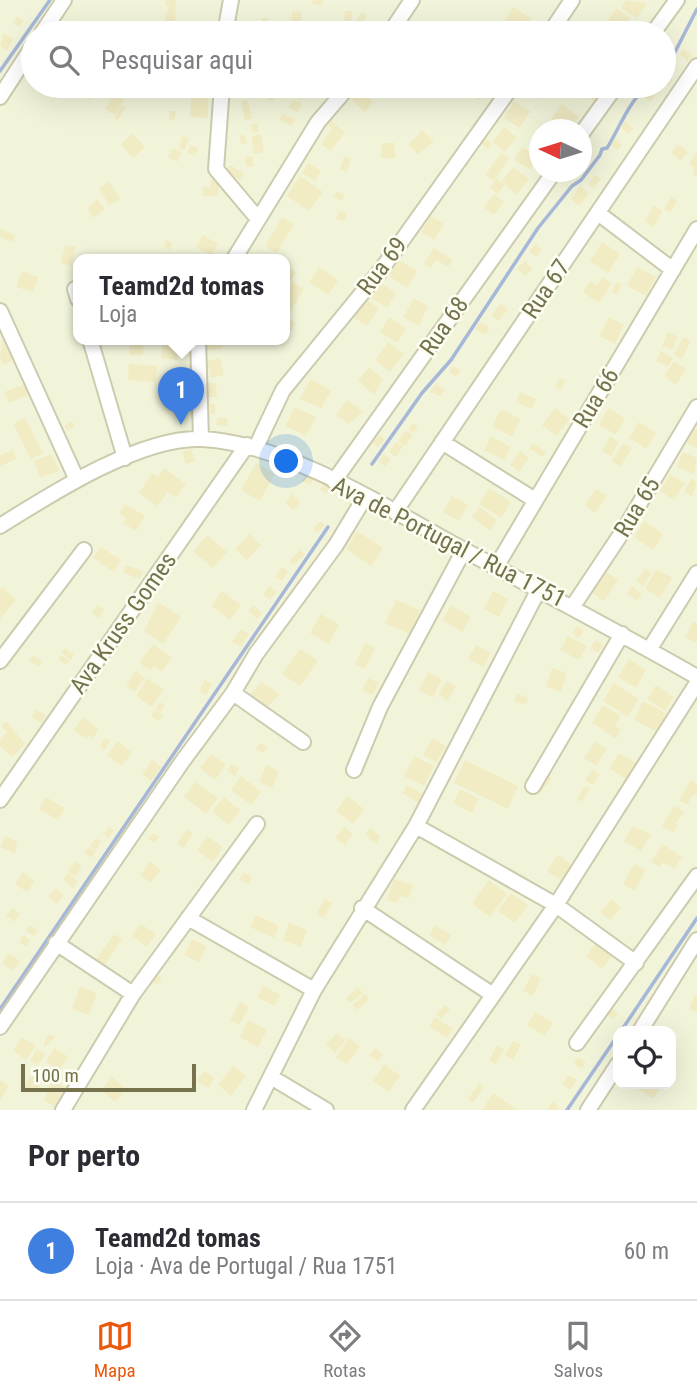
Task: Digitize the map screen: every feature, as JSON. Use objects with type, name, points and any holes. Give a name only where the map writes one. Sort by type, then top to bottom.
[{"type":"street","points":[[50,21],[64,0]]},
{"type":"street","points":[[227,21],[231,0]]},
{"type":"street","points":[[398,21],[412,0]]},
{"type":"street","points":[[558,21],[572,0]]},
{"type":"street","points":[[662,21],[677,0]]},
{"type":"street","points":[[0,97],[21,65]]},
{"type":"street","name":"Rua 67","points":[[676,97],[697,66]]},
{"type":"street","points":[[221,98],[216,169],[258,219]]},
{"type":"street","points":[[236,254],[318,122],[339,98]]},
{"type":"street","name":"Rua 69","points":[[252,446],[283,390],[382,270],[504,98]]},
{"type":"street","points":[[592,119],[607,98]]},
{"type":"street","name":"Rua 67","points":[[395,512],[676,98]]},
{"type":"street","name":"Rua 68","points":[[334,481],[547,182]]},
{"type":"street","points":[[598,214],[673,270]]},
{"type":"street","name":"Rua 66","points":[[496,567],[697,229]]},
{"type":"street","points":[[0,311],[77,480]]},
{"type":"street","points":[[92,345],[125,458]]},
{"type":"street","points":[[198,345],[201,439]]},
{"type":"street","name":"Rua 65","points":[[573,606],[625,528],[697,407]]},
{"type":"street","name":"Ava de Portugal / Rua 1751","points":[[0,526],[77,480],[163,444],[201,439],[252,446],[334,481],[395,512],[573,606],[697,677]]},
{"type":"street","points":[[442,442],[536,500]]},
{"type":"street","name":"Ava Kruss Gomes","points":[[0,800],[252,446]]},
{"type":"street","points":[[0,1027],[181,762],[233,693],[256,654],[336,545],[365,497]]},
{"type":"street","points":[[354,770],[380,707],[464,550]]},
{"type":"street","points":[[0,661],[84,551]]},
{"type":"street","points":[[649,650],[697,573]]},
{"type":"street","points":[[254,1110],[314,990],[362,908],[416,826],[539,589]]},
{"type":"street","points":[[533,786],[622,634]]},
{"type":"street","points":[[413,1110],[556,905],[697,682]]},
{"type":"street","points":[[233,693],[303,742]]},
{"type":"street","points":[[63,1110],[133,994],[257,824]]},
{"type":"street","points":[[416,826],[556,905],[636,963]]},
{"type":"street","points":[[577,1043],[697,876]]},
{"type":"street","points":[[362,908],[493,995]]},
{"type":"street","points":[[188,918],[314,990]]},
{"type":"street","points":[[643,1026],[697,940]]},
{"type":"street","points":[[56,943],[133,994]]},
{"type":"street","points":[[588,1110],[613,1072]]},
{"type":"street","points":[[271,1077],[326,1110]]},
{"type":"shaded area","points":[[0,0],[697,0],[697,1110],[0,1110]]},
{"type":"building","points":[[166,0],[176,0],[175,21],[165,21],[169,6],[166,6]]},
{"type":"building","points":[[313,0],[323,0],[322,5],[312,4]]},
{"type":"building","points":[[626,0],[647,3],[637,18],[621,8]]},
{"type":"building","points":[[513,7],[531,18],[529,21],[505,21]]},
{"type":"building","points":[[616,8],[630,18],[628,21],[608,21]]},
{"type":"building","points":[[292,11],[302,12],[301,21],[291,21]]},
{"type":"building","points":[[345,11],[352,11],[351,21],[344,21]]},
{"type":"building","points":[[362,12],[367,16],[363,21],[356,21]]},
{"type":"building","points":[[17,16],[24,21],[21,21],[19,27],[13,22]]},
{"type":"building","points":[[3,33],[13,39],[7,50],[0,46]]},
{"type":"building","points":[[684,49],[692,55],[687,61],[680,54]]},
{"type":"building","points":[[112,98],[124,100],[115,115],[105,109]]},
{"type":"building","points":[[191,98],[208,98],[208,118],[190,117]]},
{"type":"building","points":[[369,98],[373,102],[365,112],[351,99]]},
{"type":"building","points":[[248,100],[252,119],[245,120],[241,101]]},
{"type":"building","points":[[293,100],[302,104],[298,112],[289,108]]},
{"type":"building","points":[[514,101],[530,111],[520,128],[504,118]]},
{"type":"building","points":[[562,104],[579,117],[577,119],[551,119]]},
{"type":"building","points":[[122,105],[126,107],[117,121],[114,119]]},
{"type":"building","points":[[170,111],[176,111],[175,121],[169,120]]},
{"type":"building","points":[[282,114],[295,119],[292,126],[280,120]]},
{"type":"building","points":[[331,121],[345,132],[331,151],[321,144],[332,128],[328,125]]},
{"type":"building","points":[[625,121],[634,128],[629,134],[620,127]]},
{"type":"building","points":[[258,123],[258,132],[252,133],[251,124]]},
{"type":"building","points":[[504,127],[517,137],[505,152],[493,142]]},
{"type":"building","points":[[422,130],[434,142],[418,154],[408,145]]},
{"type":"building","points":[[133,133],[145,147],[133,158],[121,144]]},
{"type":"building","points":[[244,134],[247,143],[242,144],[239,136]]},
{"type":"building","points":[[261,134],[264,152],[254,154],[251,136]]},
{"type":"building","points":[[182,136],[189,138],[185,150],[179,149]]},
{"type":"building","points":[[485,138],[492,144],[488,149],[481,143]]},
{"type":"building","points":[[616,139],[622,145],[618,150],[611,145]]},
{"type":"building","points":[[382,143],[395,143],[395,158],[381,158]]},
{"type":"building","points":[[678,144],[688,152],[681,161],[671,153]]},
{"type":"building","points":[[190,145],[198,148],[195,156],[187,153]]},
{"type":"building","points":[[522,147],[529,152],[529,168],[514,160]]},
{"type":"building","points":[[173,148],[182,153],[177,162],[168,157]]},
{"type":"building","points":[[697,152],[697,177],[692,174],[695,169],[689,164]]},
{"type":"building","points":[[501,153],[509,158],[494,181],[485,175]]},
{"type":"building","points":[[252,156],[254,166],[246,167],[245,157]]},
{"type":"building","points":[[344,156],[351,158],[347,172],[340,170]]},
{"type":"building","points":[[308,163],[321,171],[315,181],[302,173]]},
{"type":"building","points":[[230,165],[244,173],[240,180],[226,171]]},
{"type":"building","points":[[513,167],[529,179],[516,195],[502,181]]},
{"type":"building","points":[[595,175],[601,179],[594,189],[588,184]]},
{"type":"building","points":[[300,176],[323,192],[309,211],[287,196]]},
{"type":"building","points":[[497,178],[505,185],[497,194],[490,187]]},
{"type":"building","points":[[211,180],[219,180],[218,196],[203,196],[203,187],[210,187]]},
{"type":"building","points":[[108,181],[121,199],[109,205],[99,189]]},
{"type":"building","points":[[580,186],[589,194],[579,206],[571,199]]},
{"type":"building","points":[[337,191],[345,196],[341,201],[333,196]]},
{"type":"building","points":[[494,194],[504,202],[494,215],[484,208]]},
{"type":"building","points":[[671,197],[677,201],[670,213],[664,209]]},
{"type":"building","points":[[97,199],[105,209],[93,218],[87,208]]},
{"type":"building","points":[[653,206],[662,210],[654,227],[645,222]]},
{"type":"building","points":[[339,211],[347,213],[344,221],[336,219]]},
{"type":"building","points":[[431,216],[444,224],[434,240],[421,232]]},
{"type":"building","points":[[282,217],[294,224],[277,253],[265,246]]},
{"type":"building","points":[[0,229],[15,235],[12,242],[0,237]]},
{"type":"building","points":[[203,235],[218,244],[212,254],[196,247]]},
{"type":"building","points":[[167,240],[173,244],[169,250],[163,246]]},
{"type":"building","points":[[602,242],[620,254],[608,273],[590,261]]},
{"type":"building","points":[[536,244],[542,250],[536,257],[529,251]]},
{"type":"building","points":[[65,245],[76,247],[71,266],[61,263]]},
{"type":"building","points":[[434,248],[453,260],[448,267],[436,260],[431,268],[424,263]]},
{"type":"building","points":[[399,260],[417,271],[407,288],[389,276]]},
{"type":"building","points":[[525,261],[533,269],[525,276],[517,268]]},
{"type":"building","points":[[319,267],[338,280],[328,295],[309,282]]},
{"type":"building","points":[[637,267],[656,277],[646,296],[627,286]]},
{"type":"building","points":[[290,268],[296,273],[290,281]]},
{"type":"building","points":[[22,271],[38,277],[33,292],[16,287]]},
{"type":"building","points":[[602,277],[612,283],[599,303],[583,292],[590,281],[597,285]]},
{"type":"building","points":[[292,282],[304,289],[290,312]]},
{"type":"building","points":[[380,282],[396,293],[387,308],[370,297]]},
{"type":"building","points":[[617,282],[622,285],[616,295],[611,291]]},
{"type":"building","points":[[414,298],[428,306],[419,326],[403,317]]},
{"type":"building","points":[[365,299],[379,308],[367,326],[354,318]]},
{"type":"building","points":[[501,303],[508,310],[498,321],[491,315]]},
{"type":"building","points":[[389,317],[406,328],[397,343],[380,332]]},
{"type":"building","points":[[609,317],[624,325],[615,344],[599,336]]},
{"type":"building","points":[[290,320],[295,323],[290,332]]},
{"type":"building","points":[[480,322],[490,328],[485,335],[475,329]]},
{"type":"building","points":[[668,332],[678,337],[672,350],[662,346]]},
{"type":"building","points":[[683,337],[691,341],[682,359],[674,355]]},
{"type":"building","points":[[2,339],[13,360],[3,365],[0,359]]},
{"type":"building","points":[[388,342],[404,354],[390,372],[375,360]]},
{"type":"building","points":[[130,345],[144,345],[143,355],[129,355]]},
{"type":"building","points":[[163,345],[178,345],[177,360],[161,358]]},
{"type":"building","points":[[206,345],[222,345],[222,348],[207,351]]},
{"type":"building","points":[[661,351],[673,358],[668,367],[656,361]]},
{"type":"building","points":[[220,358],[224,375],[211,378],[207,361]]},
{"type":"building","points":[[674,361],[686,369],[676,385],[664,376]]},
{"type":"building","points":[[129,364],[157,366],[156,382],[128,380]]},
{"type":"building","points":[[453,366],[461,370],[456,377],[449,372]]},
{"type":"building","points":[[369,367],[383,379],[374,395],[358,381]]},
{"type":"building","points":[[193,373],[194,388],[179,389],[178,374]]},
{"type":"building","points":[[560,378],[566,381],[560,390],[555,387]]},
{"type":"building","points":[[311,379],[331,391],[321,408],[299,399]]},
{"type":"building","points":[[206,383],[216,383],[217,397],[206,397]]},
{"type":"building","points":[[25,384],[29,395],[9,403],[4,392]]},
{"type":"building","points":[[436,384],[445,390],[440,396],[429,392]]},
{"type":"building","points":[[520,392],[536,399],[532,409],[516,402]]},
{"type":"building","points":[[347,400],[363,411],[349,424],[336,415]]},
{"type":"building","points":[[210,404],[215,404],[215,414],[210,414]]},
{"type":"building","points":[[295,407],[316,417],[306,436],[285,426]]},
{"type":"building","points":[[555,408],[570,419],[556,436],[542,425]]},
{"type":"building","points":[[608,408],[625,418],[616,435],[599,425]]},
{"type":"building","points":[[501,409],[521,419],[512,437],[492,426]]},
{"type":"building","points":[[25,418],[43,453],[31,459],[13,424]]},
{"type":"building","points":[[217,418],[227,418],[227,426],[216,425]]},
{"type":"building","points":[[72,421],[75,426],[67,431],[64,426]]},
{"type":"building","points":[[639,422],[656,433],[646,449],[629,438]]},
{"type":"building","points":[[412,423],[418,426],[414,433],[408,430]]},
{"type":"building","points":[[692,427],[697,430],[697,449],[684,441]]},
{"type":"building","points":[[406,430],[413,436],[405,446],[398,441]]},
{"type":"building","points":[[380,435],[385,440],[377,447],[373,442]]},
{"type":"building","points":[[491,436],[511,447],[504,460],[484,450]]},
{"type":"building","points":[[610,436],[619,442],[611,456],[602,451]]},
{"type":"building","points":[[396,442],[403,446],[396,457],[389,452]]},
{"type":"building","points":[[532,443],[546,452],[543,457],[529,449]]},
{"type":"building","points":[[623,443],[632,448],[620,467],[612,461]]},
{"type":"building","points":[[191,449],[195,461],[186,464],[182,452]]},
{"type":"building","points":[[13,450],[16,459],[0,466],[0,455]]},
{"type":"building","points":[[520,451],[529,458],[519,472],[510,465]]},
{"type":"building","points":[[683,452],[697,458],[694,474],[677,467]]},
{"type":"building","points":[[52,454],[59,471],[40,478],[34,461]]},
{"type":"building","points":[[384,454],[391,460],[385,467],[378,461]]},
{"type":"building","points":[[256,463],[275,474],[260,501],[241,490]]},
{"type":"building","points":[[164,468],[186,484],[176,498],[168,492],[157,506],[139,493],[152,473],[158,477]]},
{"type":"building","points":[[306,473],[314,478],[310,485],[302,481]]},
{"type":"building","points":[[670,474],[685,483],[674,500],[660,491]]},
{"type":"building","points":[[691,479],[697,482],[692,496],[684,492]]},
{"type":"building","points":[[324,483],[331,488],[326,494],[320,489]]},
{"type":"building","points":[[489,488],[511,502],[501,518],[479,504]]},
{"type":"building","points":[[596,489],[607,496],[595,513],[585,505]]},
{"type":"building","points":[[292,494],[301,502],[293,510],[285,503]]},
{"type":"building","points":[[452,496],[468,505],[459,521],[443,512]]},
{"type":"building","points":[[125,504],[145,516],[136,531],[123,523],[126,518],[119,513]]},
{"type":"building","points":[[479,507],[497,520],[490,531],[472,517]]},
{"type":"building","points":[[320,521],[325,525],[318,533],[313,529]]},
{"type":"building","points":[[644,521],[663,534],[653,550],[634,537]]},
{"type":"building","points":[[357,531],[383,548],[371,566],[346,549]]},
{"type":"building","points":[[249,534],[261,545],[247,560],[235,549]]},
{"type":"building","points":[[207,535],[227,552],[213,568],[193,552]]},
{"type":"building","points":[[100,547],[121,560],[114,572],[93,558]]},
{"type":"building","points":[[300,550],[305,554],[294,565],[289,561]]},
{"type":"building","points":[[126,565],[143,571],[140,579],[123,573]]},
{"type":"building","points":[[282,567],[288,571],[282,581],[275,577]]},
{"type":"building","points":[[645,568],[652,573],[643,586],[636,581]]},
{"type":"building","points":[[656,569],[672,578],[660,598],[645,589]]},
{"type":"building","points":[[607,572],[618,580],[604,601],[592,593]]},
{"type":"building","points":[[270,586],[277,592],[270,600],[263,594]]},
{"type":"building","points":[[632,586],[642,594],[637,601],[627,593]]},
{"type":"building","points":[[2,587],[16,600],[0,619],[0,589]]},
{"type":"building","points":[[222,591],[241,605],[230,620],[211,606]]},
{"type":"building","points":[[493,591],[508,599],[499,617],[484,609]]},
{"type":"building","points":[[396,600],[420,610],[410,634],[385,623]]},
{"type":"building","points":[[158,602],[181,617],[163,644],[144,631]]},
{"type":"building","points":[[97,605],[105,609],[99,618],[92,614]]},
{"type":"building","points":[[253,605],[262,613],[257,619],[248,611]]},
{"type":"building","points":[[451,605],[471,617],[462,632],[442,620]]},
{"type":"building","points":[[321,614],[339,625],[328,644],[310,633]]},
{"type":"building","points":[[693,622],[697,624],[697,643],[685,637]]},
{"type":"building","points":[[577,626],[584,631],[578,638],[572,633]]},
{"type":"building","points":[[241,629],[249,634],[241,647],[232,642]]},
{"type":"building","points":[[568,636],[587,646],[579,660],[560,650]]},
{"type":"building","points":[[596,640],[604,645],[598,653],[590,648]]},
{"type":"building","points":[[365,643],[375,648],[365,669],[355,664]]},
{"type":"building","points":[[153,644],[172,657],[162,672],[154,666],[151,671],[139,663]]},
{"type":"building","points":[[476,645],[491,653],[483,667],[468,659]]},
{"type":"building","points":[[65,648],[74,655],[71,660],[61,653]]},
{"type":"building","points":[[300,649],[318,661],[300,686],[282,674]]},
{"type":"building","points":[[32,655],[42,661],[39,667],[29,661]]},
{"type":"building","points":[[61,655],[69,660],[66,665],[58,659]]},
{"type":"building","points":[[629,659],[646,670],[636,688],[618,677]]},
{"type":"building","points":[[552,668],[567,673],[561,692],[546,687]]},
{"type":"building","points":[[136,671],[145,678],[135,692],[126,686]]},
{"type":"building","points":[[428,672],[442,680],[433,698],[419,690]]},
{"type":"building","points":[[147,678],[164,689],[152,707],[136,696]]},
{"type":"building","points":[[368,678],[379,683],[372,695],[362,690]]},
{"type":"building","points":[[205,680],[212,684],[206,695],[199,691]]},
{"type":"building","points":[[447,681],[456,687],[447,701],[438,694]]},
{"type":"building","points":[[261,682],[280,694],[267,707],[249,696]]},
{"type":"building","points":[[614,683],[639,699],[628,717],[603,701]]},
{"type":"building","points":[[656,685],[674,697],[665,711],[647,699]]},
{"type":"building","points":[[517,693],[528,698],[526,705],[514,701]]},
{"type":"building","points":[[643,701],[666,713],[657,732],[634,720]]},
{"type":"building","points":[[160,702],[165,705],[161,712],[156,709]]},
{"type":"building","points":[[603,705],[621,716],[615,726],[621,730],[616,739],[592,723]]},
{"type":"building","points":[[35,710],[46,715],[42,723],[32,718]]},
{"type":"building","points":[[154,710],[163,714],[159,721],[151,717]]},
{"type":"building","points":[[83,717],[99,729],[93,738],[89,735],[86,739],[73,730]]},
{"type":"building","points":[[6,721],[25,744],[12,757],[0,746],[0,740],[7,732],[1,726]]},
{"type":"building","points":[[105,738],[110,741],[105,750],[100,747]]},
{"type":"building","points":[[432,738],[446,746],[436,763],[423,755]]},
{"type":"building","points":[[117,741],[132,752],[122,766],[107,755]]},
{"type":"building","points":[[595,742],[607,749],[596,766],[584,758]]},
{"type":"building","points":[[259,743],[267,746],[264,753],[256,750]]},
{"type":"building","points":[[619,753],[638,764],[628,780],[609,769]]},
{"type":"building","points":[[211,754],[226,765],[215,780],[200,768]]},
{"type":"building","points":[[414,756],[434,766],[424,786],[404,776]]},
{"type":"building","points":[[152,760],[162,767],[151,781],[142,774]]},
{"type":"building","points":[[465,760],[518,786],[508,809],[454,783]]},
{"type":"building","points":[[231,764],[239,768],[235,776],[227,771]]},
{"type":"building","points":[[266,765],[279,771],[272,788],[259,782]]},
{"type":"building","points":[[593,769],[600,774],[593,785],[585,780]]},
{"type":"building","points":[[547,775],[552,779],[538,795],[533,791]]},
{"type":"building","points":[[241,776],[261,792],[251,805],[231,790]]},
{"type":"building","points":[[691,780],[697,783],[697,796],[694,793],[687,805],[679,800]]},
{"type":"building","points":[[195,782],[218,798],[206,814],[184,797]]},
{"type":"building","points":[[407,785],[426,796],[421,804],[402,793]]},
{"type":"building","points":[[585,786],[590,789],[582,802],[577,799]]},
{"type":"building","points":[[460,789],[479,799],[472,813],[453,803]]},
{"type":"building","points":[[347,796],[364,809],[353,824],[336,811]]},
{"type":"building","points":[[46,797],[65,808],[58,820],[39,809]]},
{"type":"building","points":[[224,797],[240,810],[229,825],[212,811]]},
{"type":"building","points":[[674,806],[684,812],[675,824],[678,826],[674,833],[662,826]]},
{"type":"building","points":[[633,826],[651,834],[641,851],[624,841]]},
{"type":"building","points":[[109,827],[114,830],[109,838],[104,835]]},
{"type":"building","points":[[344,827],[353,834],[345,845],[335,838]]},
{"type":"building","points":[[370,828],[381,837],[376,844],[365,835]]},
{"type":"building","points":[[187,829],[193,834],[184,848],[177,844]]},
{"type":"building","points":[[153,833],[159,837],[154,843],[148,839]]},
{"type":"building","points":[[5,836],[17,842],[15,854],[0,847]]},
{"type":"building","points":[[207,836],[223,847],[213,862],[197,851]]},
{"type":"building","points":[[96,838],[101,841],[96,850],[90,846]]},
{"type":"building","points":[[662,844],[682,857],[674,869],[663,862],[660,867],[651,862]]},
{"type":"building","points":[[89,847],[96,851],[91,858],[84,853]]},
{"type":"building","points":[[558,855],[577,868],[567,884],[547,871]]},
{"type":"building","points":[[75,861],[82,866],[75,877],[67,871]]},
{"type":"building","points":[[150,861],[161,870],[151,883],[140,875]]},
{"type":"building","points":[[634,864],[646,870],[634,891],[623,884]]},
{"type":"building","points":[[23,872],[35,881],[27,892],[15,884]]},
{"type":"building","points":[[243,872],[252,877],[249,884],[239,880]]},
{"type":"building","points":[[68,873],[78,882],[73,888],[63,879]]},
{"type":"building","points":[[394,879],[413,885],[409,898],[400,896],[398,903],[387,900]]},
{"type":"building","points":[[489,880],[507,894],[490,917],[472,904]]},
{"type":"building","points":[[56,888],[64,895],[57,904],[48,897]]},
{"type":"building","points":[[511,893],[528,905],[515,923],[498,911]]},
{"type":"building","points":[[325,899],[332,903],[324,918],[316,914]]},
{"type":"building","points":[[612,899],[621,908],[610,920],[600,912]]},
{"type":"building","points":[[12,908],[20,914],[14,922],[6,916]]},
{"type":"building","points":[[256,915],[279,926],[274,938],[250,927]]},
{"type":"building","points":[[289,923],[307,930],[301,947],[283,940]]},
{"type":"building","points":[[141,924],[156,934],[147,947],[132,936]]},
{"type":"building","points":[[30,925],[38,930],[34,936],[26,931]]},
{"type":"building","points":[[435,925],[451,935],[445,945],[429,935]]},
{"type":"building","points":[[114,934],[122,939],[103,967],[95,961]]},
{"type":"building","points":[[23,935],[30,940],[26,947],[19,942]]},
{"type":"building","points":[[192,939],[207,947],[199,962],[184,955]]},
{"type":"building","points":[[597,942],[613,955],[602,969],[586,956]]},
{"type":"building","points":[[9,953],[20,961],[13,971],[2,963]]},
{"type":"building","points":[[156,974],[162,978],[157,985],[151,981]]},
{"type":"building","points":[[532,974],[541,978],[533,996],[523,991]]},
{"type":"building","points":[[263,986],[280,995],[274,1006],[257,997]]},
{"type":"building","points":[[80,987],[97,993],[89,1015],[72,1009]]},
{"type":"building","points":[[358,987],[363,993],[351,1003],[346,998]]},
{"type":"building","points":[[365,994],[369,999],[357,1010],[352,1005]]},
{"type":"building","points":[[695,995],[697,996],[697,1012],[689,1009]]},
{"type":"building","points":[[240,1002],[249,1008],[239,1025],[230,1020]]},
{"type":"building","points":[[445,1005],[450,1009],[441,1019],[436,1014]]},
{"type":"building","points":[[612,1008],[618,1014],[613,1020],[606,1013]]},
{"type":"building","points":[[536,1012],[553,1023],[544,1036],[527,1025]]},
{"type":"building","points":[[435,1017],[453,1029],[447,1038],[429,1026]]},
{"type":"building","points":[[248,1020],[267,1030],[258,1047],[240,1037]]},
{"type":"building","points":[[337,1033],[346,1040],[335,1053],[326,1045]]},
{"type":"building","points":[[49,1034],[55,1037],[45,1047],[43,1045]]},
{"type":"building","points":[[22,1037],[36,1046],[26,1060],[13,1051]]},
{"type":"building","points":[[349,1038],[360,1046],[347,1064],[336,1057]]},
{"type":"building","points":[[513,1041],[521,1045],[513,1060],[505,1055]]},
{"type":"building","points":[[497,1045],[504,1049],[496,1064],[489,1061]]},
{"type":"building","points":[[54,1048],[69,1057],[59,1070],[46,1062]]},
{"type":"building","points":[[375,1048],[383,1054],[377,1061],[369,1055]]},
{"type":"building","points":[[37,1049],[45,1054],[38,1065],[30,1061]]},
{"type":"building","points":[[578,1057],[586,1062],[582,1069],[574,1064]]},
{"type":"building","points":[[384,1064],[400,1076],[389,1092],[373,1081]]},
{"type":"building","points":[[38,1066],[46,1071],[41,1078],[45,1081],[32,1094],[23,1087]]},
{"type":"building","points":[[233,1066],[246,1076],[231,1096],[218,1085]]},
{"type":"building","points":[[204,1071],[215,1078],[208,1088],[197,1081]]},
{"type":"building","points":[[569,1075],[577,1080],[570,1090],[562,1084]]},
{"type":"building","points":[[112,1077],[126,1089],[115,1102],[101,1090]]},
{"type":"building","points":[[0,1080],[9,1086],[0,1100]]},
{"type":"building","points":[[52,1080],[65,1087],[54,1106],[44,1100]]},
{"type":"building","points":[[479,1083],[484,1087],[473,1103],[468,1099]]},
{"type":"building","points":[[638,1089],[659,1090],[653,1099]]},
{"type":"building","points":[[493,1093],[518,1110],[482,1110]]},
{"type":"building","points":[[552,1102],[559,1106],[557,1110],[547,1110]]},
{"type":"waterway","points":[[35,21],[50,0]]},
{"type":"waterway","points":[[676,50],[697,9]]},
{"type":"waterway","points":[[0,71],[21,41]]},
{"type":"waterway","points":[[372,464],[422,393],[451,360],[538,228],[572,186],[581,180],[602,149],[607,148],[636,98]]},
{"type":"waterway","points":[[0,1009],[328,527]]},
{"type":"waterway","points":[[624,1026],[697,918]]},
{"type":"waterway","points":[[567,1110],[613,1042]]},
{"type":"place","name":"Teamd2d tomas","points":[[181,425]]}]
